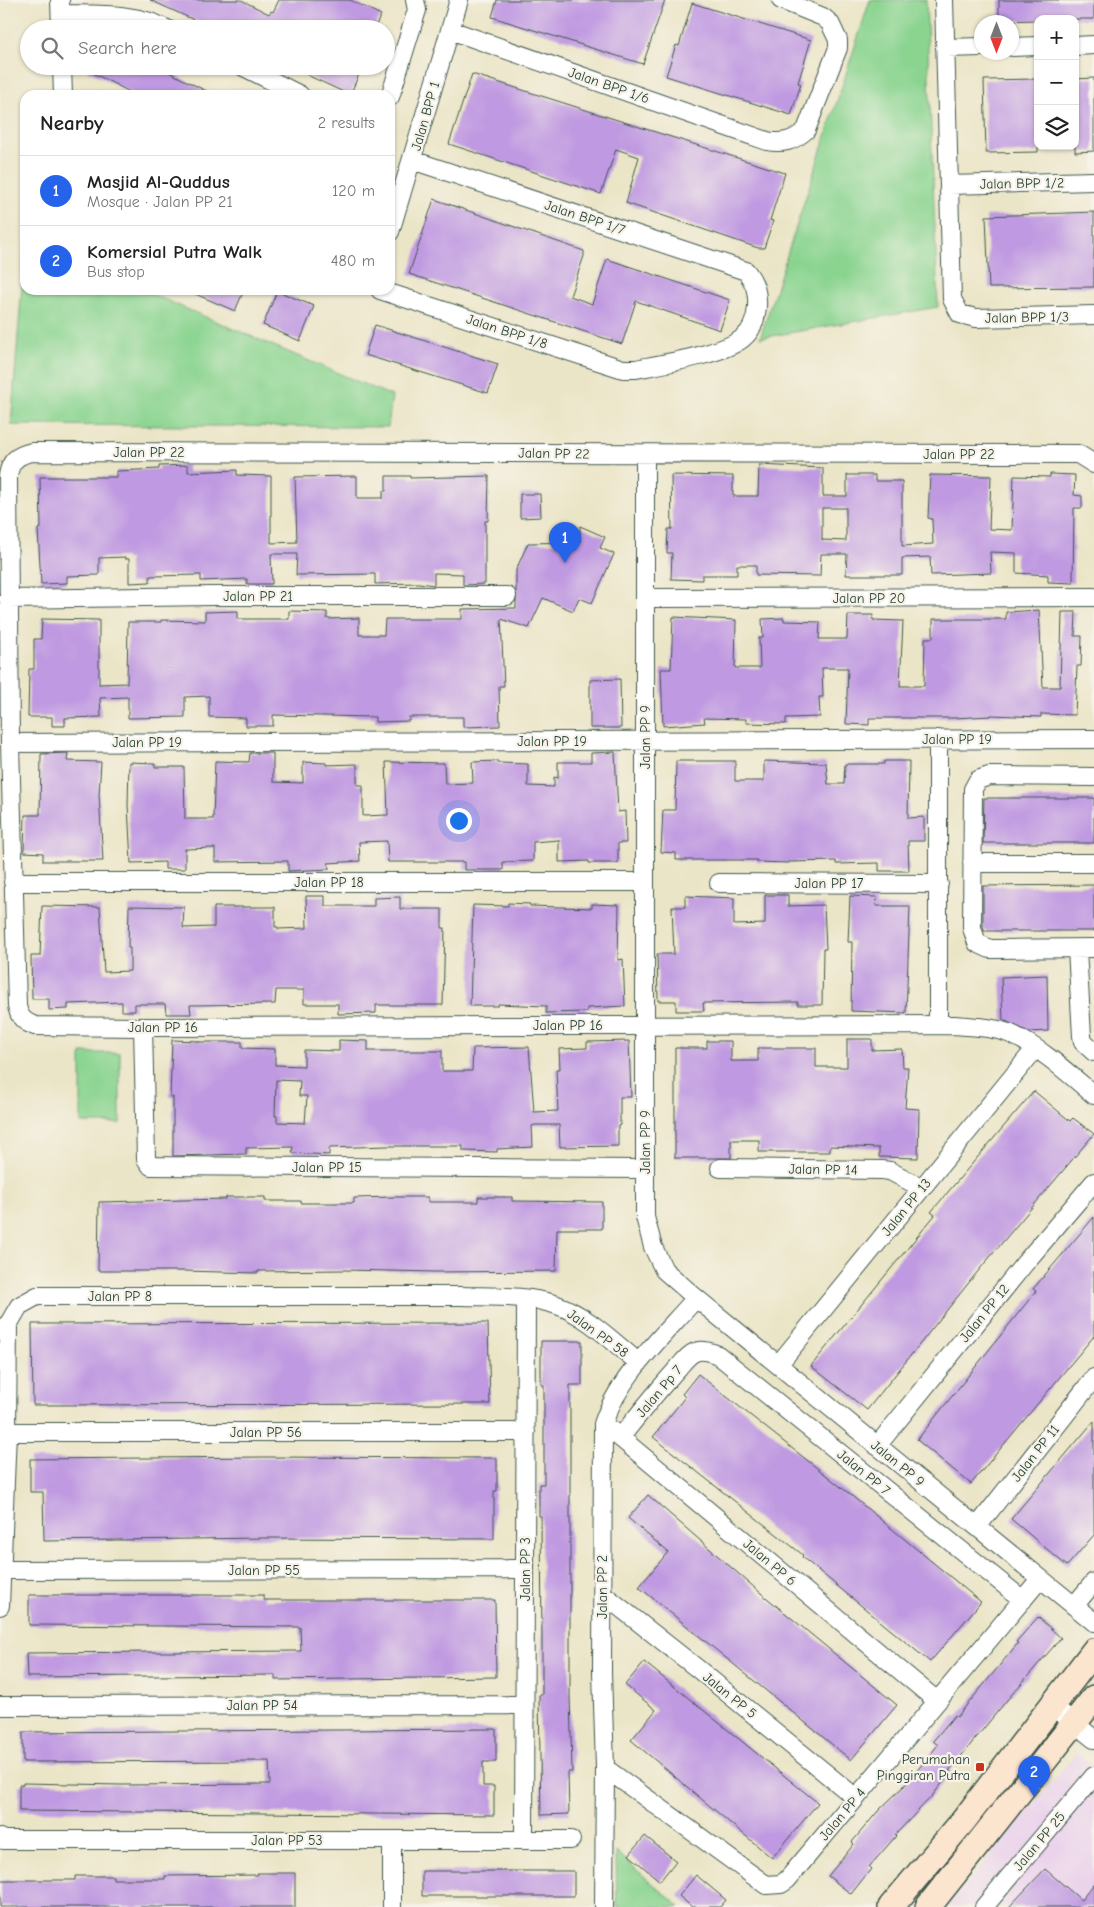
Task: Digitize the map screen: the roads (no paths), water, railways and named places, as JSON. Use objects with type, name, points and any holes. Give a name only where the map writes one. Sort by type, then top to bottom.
[{"type":"street","points":[[392,90],[417,10],[415,0]]},
{"type":"street","name":"Jalan BPP 1","points":[[395,216],[459,0]]},
{"type":"street","name":"Jalan BPP 1/6","points":[[450,30],[767,141],[778,143],[800,137],[806,130],[838,48],[836,32],[830,23],[811,12],[782,0]]},
{"type":"street","points":[[944,0],[949,185]]},
{"type":"street","points":[[61,14],[136,17],[146,20]]},
{"type":"street","points":[[1079,46],[1094,45]]},
{"type":"street","points":[[1019,47],[1034,46]]},
{"type":"street","points":[[946,48],[974,47]]},
{"type":"street","points":[[62,75],[63,90]]},
{"type":"street","points":[[260,75],[290,90]]},
{"type":"street","name":"Jalan BPP 1/7","points":[[412,160],[746,271],[754,282],[758,295],[753,326],[743,338],[714,351],[636,369]]},
{"type":"street","name":"Jalan BPP 1/2","points":[[949,185],[1094,182]]},
{"type":"street","name":"Jalan BPP 1/3","points":[[949,185],[952,299],[960,314],[976,318],[1094,315]]},
{"type":"street","name":"Jalan BPP 1/8","points":[[395,295],[623,369],[636,369]]},
{"type":"street","name":"Jalan PP 22","points":[[8,599],[9,468],[13,460],[22,454],[32,452],[1078,454],[1094,464]]},
{"type":"street","name":"Jalan PP 9","points":[[645,454],[645,1217],[653,1247],[664,1270],[696,1298],[1094,1622]]},
{"type":"street","name":"Jalan PP 21","points":[[8,599],[212,596],[507,596]]},
{"type":"street","name":"Jalan PP 20","points":[[645,598],[1094,597]]},
{"type":"street","points":[[8,599],[13,882]]},
{"type":"street","name":"Jalan PP 19","points":[[10,743],[1094,738]]},
{"type":"street","points":[[938,739],[938,1024]]},
{"type":"street","points":[[1094,777],[989,776],[978,780],[973,789],[972,863],[972,928],[977,943],[990,949],[1086,948],[1082,1036],[1083,1042],[1094,1052]]},
{"type":"street","points":[[972,863],[1094,863]]},
{"type":"street","name":"Jalan PP 18","points":[[13,882],[645,882]]},
{"type":"street","name":"Jalan PP 16","points":[[13,882],[18,1013],[22,1019],[35,1026],[938,1024],[982,1028],[1011,1034],[1035,1049],[1094,1095]]},
{"type":"street","name":"Jalan PP 17","points":[[719,883],[939,884]]},
{"type":"street","name":"Jalan PP 15","points":[[143,1027],[146,1159],[151,1166],[645,1170]]},
{"type":"street","name":"Jalan PP 13","points":[[778,1365],[1035,1049]]},
{"type":"street","name":"Jalan PP 14","points":[[720,1168],[882,1170],[890,1171],[922,1188]]},
{"type":"street","name":"Jalan PP 12","points":[[877,1446],[1025,1263],[1094,1182]]},
{"type":"street","name":"Jalan PP 8","points":[[0,1606],[7,1432],[8,1325],[19,1306],[37,1296],[461,1296],[526,1299]]},
{"type":"street","name":"Jalan PP 2","points":[[604,1907],[605,1768],[602,1672],[603,1424],[608,1407],[640,1363],[696,1298]]},
{"type":"street","name":"Jalan PP 58","points":[[526,1299],[557,1305],[583,1319],[640,1363]]},
{"type":"street","name":"Jalan PP 3","points":[[524,1840],[526,1299]]},
{"type":"street","name":"Jalan Pp 7","points":[[620,1438],[660,1388],[688,1357],[702,1350]]},
{"type":"street","name":"Jalan PP 7","points":[[702,1350],[718,1355],[1023,1600]]},
{"type":"street","name":"Jalan PP 11","points":[[977,1527],[1094,1378]]},
{"type":"street","name":"Jalan PP 6","points":[[603,1424],[937,1701]]},
{"type":"street","name":"Jalan PP 56","points":[[7,1432],[526,1432]]},
{"type":"street","name":"Jalan PP 55","points":[[2,1570],[525,1570]]},
{"type":"street","name":"Jalan PP 4","points":[[605,1768],[766,1885],[781,1884],[787,1880],[1040,1579]]},
{"type":"street","points":[[1074,1606],[1094,1582]]},
{"type":"street","name":"Jalan PP 5","points":[[603,1594],[856,1798]]},
{"type":"street","points":[[891,1907],[964,1820],[1094,1651]]},
{"type":"street","points":[[928,1907],[1094,1698]]},
{"type":"street","name":"Jalan PP 54","points":[[0,1706],[524,1704]]},
{"type":"street","points":[[1053,1706],[1094,1739]]},
{"type":"street","name":"Jalan PP 25","points":[[984,1907],[1094,1776]]},
{"type":"street","name":"Jalan PP 53","points":[[2,1839],[571,1840]]},
{"type":"street","points":[[392,1841],[392,1907]]},
{"type":"place","name":"Masjid Al-Quddus","points":[[565,563]]},
{"type":"place","name":"Perumahan Pinggiran Putra","points":[[980,1767]]},
{"type":"place","name":"Komersial Putra Walk","points":[[1034,1797]]}]
